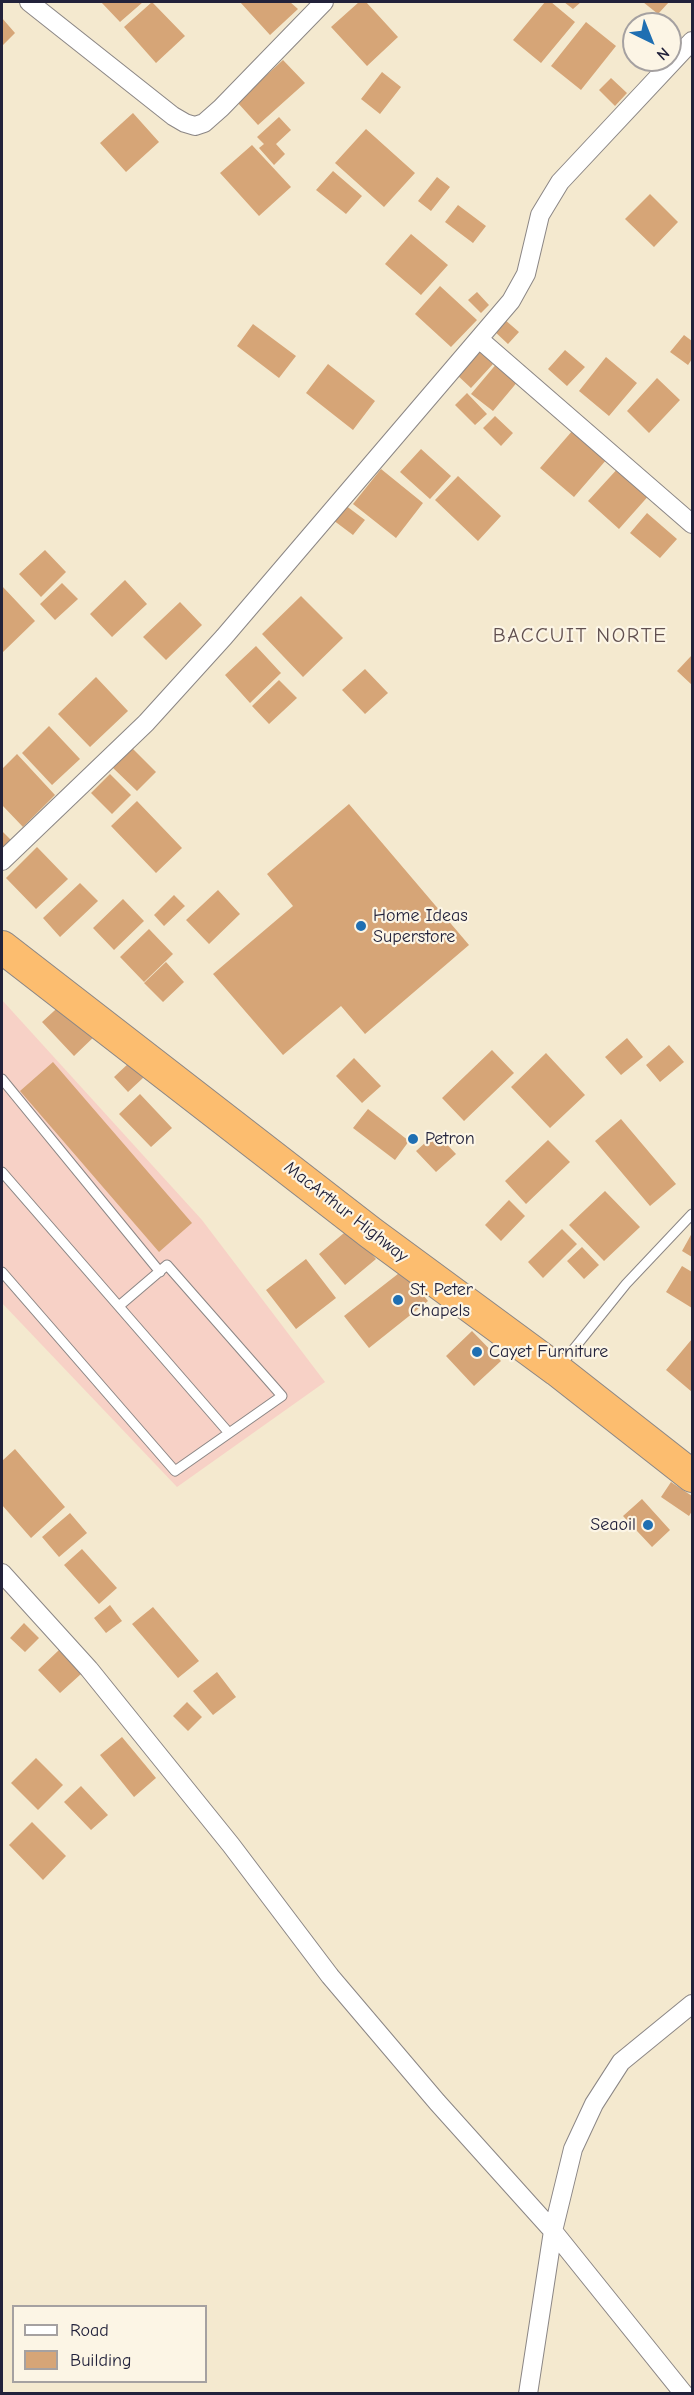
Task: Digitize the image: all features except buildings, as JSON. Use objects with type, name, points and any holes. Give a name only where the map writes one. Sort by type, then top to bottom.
[{"type":"highway","name":"MacArthur Highway","points":[[2,947],[371,1233],[557,1370],[693,1476]]},
{"type":"street","points":[[29,2],[173,116],[195,126],[204,123],[221,108],[324,2]]},
{"type":"street","points":[[2,861],[146,723],[231,628],[511,301],[526,274],[540,215],[560,182],[693,41]]},
{"type":"street","points":[[478,339],[693,524]]},
{"type":"street","points":[[2,1573],[89,1669],[231,1845],[330,1976],[437,2102],[553,2231],[684,2394]]},
{"type":"street","points":[[528,2394],[553,2231],[573,2149],[594,2104],[621,2062],[693,2004]]},
{"type":"lane","points":[[2,1080],[160,1272]]},
{"type":"lane","points":[[2,1172],[229,1433]]},
{"type":"lane","points":[[557,1370],[626,1284],[693,1214]]},
{"type":"lane","points":[[2,1272],[175,1472],[282,1396],[167,1265],[119,1306]]},
{"type":"shaded area","points":[[2,1000],[202,1220],[325,1382],[177,1487],[2,1303]]},
{"type":"place","name":"Home Ideas Superstore","points":[[361,926]]},
{"type":"place","name":"Petron","points":[[413,1139]]},
{"type":"place","name":"St. Peter Chapels","points":[[398,1300]]},
{"type":"place","name":"Cayet Furniture","points":[[477,1352]]},
{"type":"place","name":"Seaoil","points":[[648,1525]]},
{"type":"district","name":"BACCUIT NORTE","points":[[580,636]]}]
